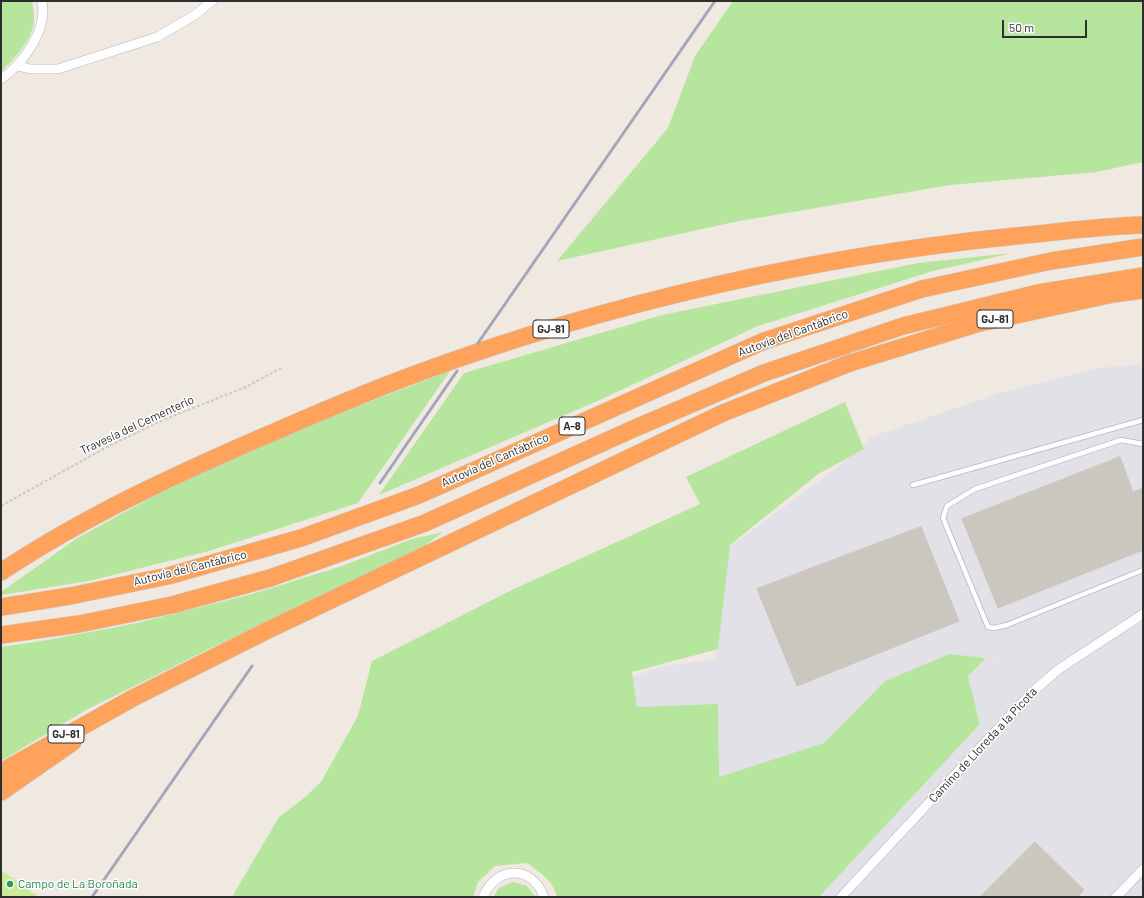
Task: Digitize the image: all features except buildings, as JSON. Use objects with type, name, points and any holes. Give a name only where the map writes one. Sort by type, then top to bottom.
[{"type":"highway","name":"GJ-81","points":[[1,572],[64,532],[148,489],[236,448],[422,371],[567,324],[707,287],[822,262],[969,240],[1143,225]]},
{"type":"highway","name":"Autovía del Cantábrico","points":[[1,607],[70,596],[168,576],[301,538],[419,495],[764,341],[922,289],[1051,261],[1143,247]]},
{"type":"highway","name":"A-8","points":[[1,635],[79,624],[172,605],[270,578],[425,523],[633,429],[764,373],[903,326],[1038,293],[1143,276]]},
{"type":"highway","name":"GJ-81","points":[[1,772],[132,698],[264,632],[723,413],[850,363],[980,323],[1112,294],[1143,290]]},
{"type":"highway","points":[[1,792],[132,698]]},
{"type":"street","points":[[1,79],[18,66],[29,51],[41,23],[43,8],[42,1]]},
{"type":"street","points":[[18,66],[30,69],[58,69],[150,39],[170,31],[195,15],[212,1]]},
{"type":"street","name":"Camino de Lloreda a la Picota","points":[[841,897],[1031,693],[1059,669],[1114,631],[1143,614]]},
{"type":"street","points":[[1116,897],[1143,869]]},
{"type":"street","points":[[483,897],[487,888],[494,879],[504,874],[514,873],[524,874],[534,880],[540,887],[544,897]]},
{"type":"lane","points":[[913,485],[1143,420]]},
{"type":"lane","points":[[1143,444],[1121,440],[975,489],[947,506],[943,518],[988,627],[994,628],[1007,625],[1143,570]]},
{"type":"path","name":"Travesía del Cementerio","points":[[1,506],[107,447],[163,420],[246,387],[284,367]]},
{"type":"shaded area","points":[[1143,364],[1143,897],[819,897],[980,724],[968,676],[986,658],[1010,658],[950,654],[823,752],[718,782],[640,715],[630,678],[659,667],[716,659],[724,551],[834,470],[871,437],[1000,393],[1098,368]]},
{"type":"green space","points":[[1,1],[32,1],[34,20],[27,42],[1,72]]},
{"type":"green space","points":[[733,1],[1143,1],[1143,162],[1097,172],[950,185],[734,222],[557,261],[668,128],[695,56]]},
{"type":"green space","points":[[1012,253],[933,271],[758,326],[602,399],[379,495],[464,373],[662,315],[918,263]]},
{"type":"green space","points":[[450,371],[358,503],[209,551],[89,581],[1,595],[1,592],[76,539],[174,485],[319,421]]},
{"type":"green space","points":[[845,402],[864,449],[818,474],[730,545],[718,649],[632,672],[637,707],[718,704],[719,777],[824,743],[885,681],[950,654],[986,658],[968,676],[980,724],[819,897],[557,897],[553,886],[549,881],[527,863],[495,866],[478,882],[473,897],[232,897],[279,817],[304,798],[321,782],[358,716],[372,661],[514,589],[700,504],[686,477]]},
{"type":"green space","points":[[443,532],[418,551],[215,646],[86,710],[1,761],[1,647],[48,640],[137,623],[252,594],[342,566],[412,539]]},
{"type":"green space","name":"Campo de La Boroñada","points":[[1,870],[39,897],[1,897]]},
{"type":"green space","points":[[513,882],[527,886],[536,897],[493,897],[499,888]]},
{"type":"railway","points":[[478,343],[715,1]]},
{"type":"railway","points":[[380,483],[457,371]]},
{"type":"railway","points":[[92,897],[252,666]]},
{"type":"place","name":"Campo de La Boroñada","points":[[10,884]]}]
